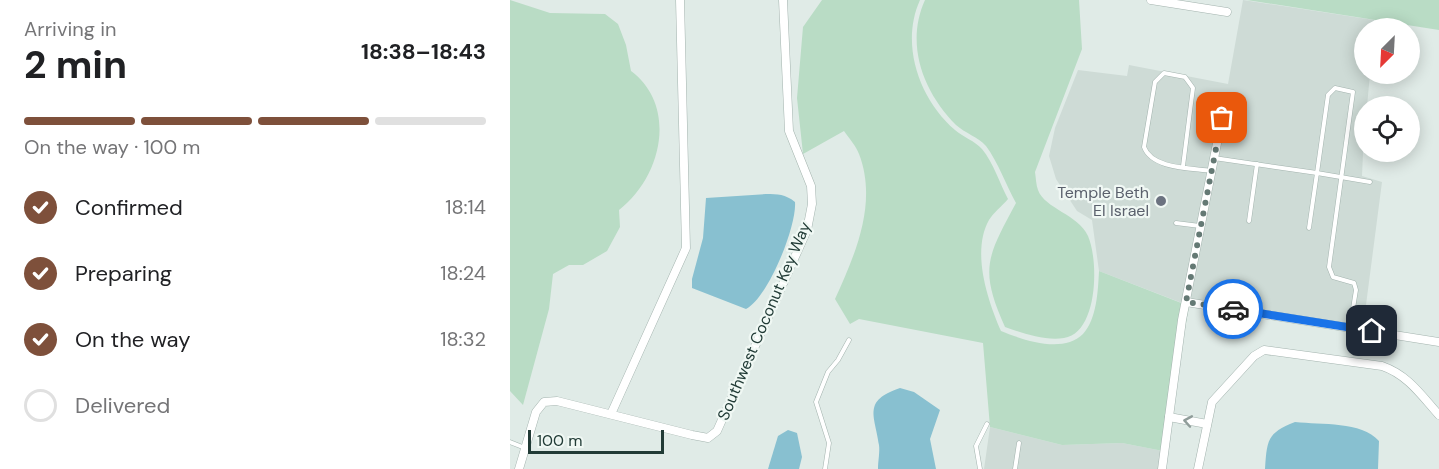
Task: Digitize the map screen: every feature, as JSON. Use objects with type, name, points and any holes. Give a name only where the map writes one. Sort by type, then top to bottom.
[{"type":"street","points":[[611,414],[686,248],[680,0]]},
{"type":"street","name":"Southwest Coconut Key Way","points":[[525,448],[536,412],[544,402],[557,401],[708,438],[717,431],[807,230],[812,204],[811,186],[789,131],[783,0]]},
{"type":"street","points":[[1154,0],[1227,12]]},
{"type":"street","points":[[1162,469],[1186,302],[1222,118]]},
{"type":"street","points":[[1186,302],[1439,342]]},
{"type":"street","points":[[1198,469],[1212,402],[1254,356],[1264,350],[1382,366],[1397,371],[1411,382],[1439,415]]},
{"type":"street","points":[[1169,417],[1207,424]]},
{"type":"street","points":[[519,469],[525,448]]},
{"type":"lane","points":[[1183,166],[1193,88],[1185,77],[1164,73],[1155,82],[1144,147],[1154,159],[1183,166],[1212,171]]},
{"type":"lane","points":[[1309,228],[1328,95],[1335,88],[1349,90],[1354,96],[1329,267],[1333,278],[1354,283],[1356,290],[1350,328]]},
{"type":"lane","points":[[1214,158],[1370,182]]},
{"type":"lane","points":[[1249,221],[1257,164]]},
{"type":"lane","points":[[1176,223],[1201,226]]},
{"type":"lane","points":[[825,469],[829,443],[816,402],[828,372],[849,340]]},
{"type":"lane","points":[[980,469],[976,446],[987,424]]},
{"type":"lane","points":[[510,442],[525,448]]},
{"type":"lane","points":[[1015,469],[1019,443]]},
{"type":"shaded area","points":[[1243,0],[1361,18],[1354,18],[1354,84],[1369,84],[1368,96],[1354,96],[1354,162],[1363,162],[1362,176],[1382,182],[1363,328],[1195,308],[1099,271],[1092,220],[1077,211],[1056,179],[1049,156],[1055,128],[1078,70],[1127,76],[1129,65],[1228,84]]},
{"type":"shaded area","points":[[990,427],[1062,445],[1122,443],[1163,451],[1160,469],[984,469]]},
{"type":"green space","points":[[510,0],[550,13],[605,14],[618,24],[626,45],[631,71],[646,86],[655,103],[659,122],[659,141],[654,161],[646,179],[634,196],[619,210],[620,227],[607,251],[583,265],[569,265],[553,274],[549,309],[523,405],[510,391]]},
{"type":"green space","points":[[822,0],[920,0],[914,17],[912,35],[916,70],[923,87],[942,117],[986,154],[1008,199],[989,220],[981,247],[983,276],[1001,331],[1043,343],[1065,343],[1075,340],[1088,328],[1091,320],[1096,304],[1099,271],[1189,306],[1163,451],[1122,443],[1062,445],[990,427],[983,343],[859,319],[850,324],[835,299],[850,265],[862,228],[866,191],[864,172],[858,151],[844,131],[803,154],[797,98],[803,27]]},
{"type":"green space","points":[[925,0],[1079,0],[1082,49],[1035,172],[1037,188],[1042,197],[1083,228],[1092,247],[1094,278],[1089,310],[1084,323],[1075,333],[1064,338],[1034,336],[1005,327],[992,291],[989,277],[990,264],[998,237],[1016,203],[986,146],[956,125],[934,98],[926,83],[917,50],[919,17]]},
{"type":"green space","points":[[1247,0],[1439,0],[1439,30],[1420,27],[1420,18],[1362,18]]},
{"type":"water","points":[[781,195],[791,199],[795,202],[794,213],[780,260],[772,277],[755,302],[746,309],[692,288],[692,279],[703,238],[706,198]]},
{"type":"water","points":[[900,388],[914,392],[940,410],[930,439],[936,469],[878,469],[879,448],[874,410],[880,398]]},
{"type":"water","points":[[1295,422],[1352,427],[1371,435],[1379,441],[1378,469],[1265,469],[1270,439],[1279,430]]},
{"type":"water","points":[[788,430],[797,433],[802,457],[799,469],[768,469],[778,436]]},
{"type":"way so far","points":[[1222,118],[1186,302],[1233,309]]},
{"type":"place","name":"Temple Beth El Israel","points":[[1161,201]]},
{"type":"route","points":[[1233,309],[1372,331]]}]
